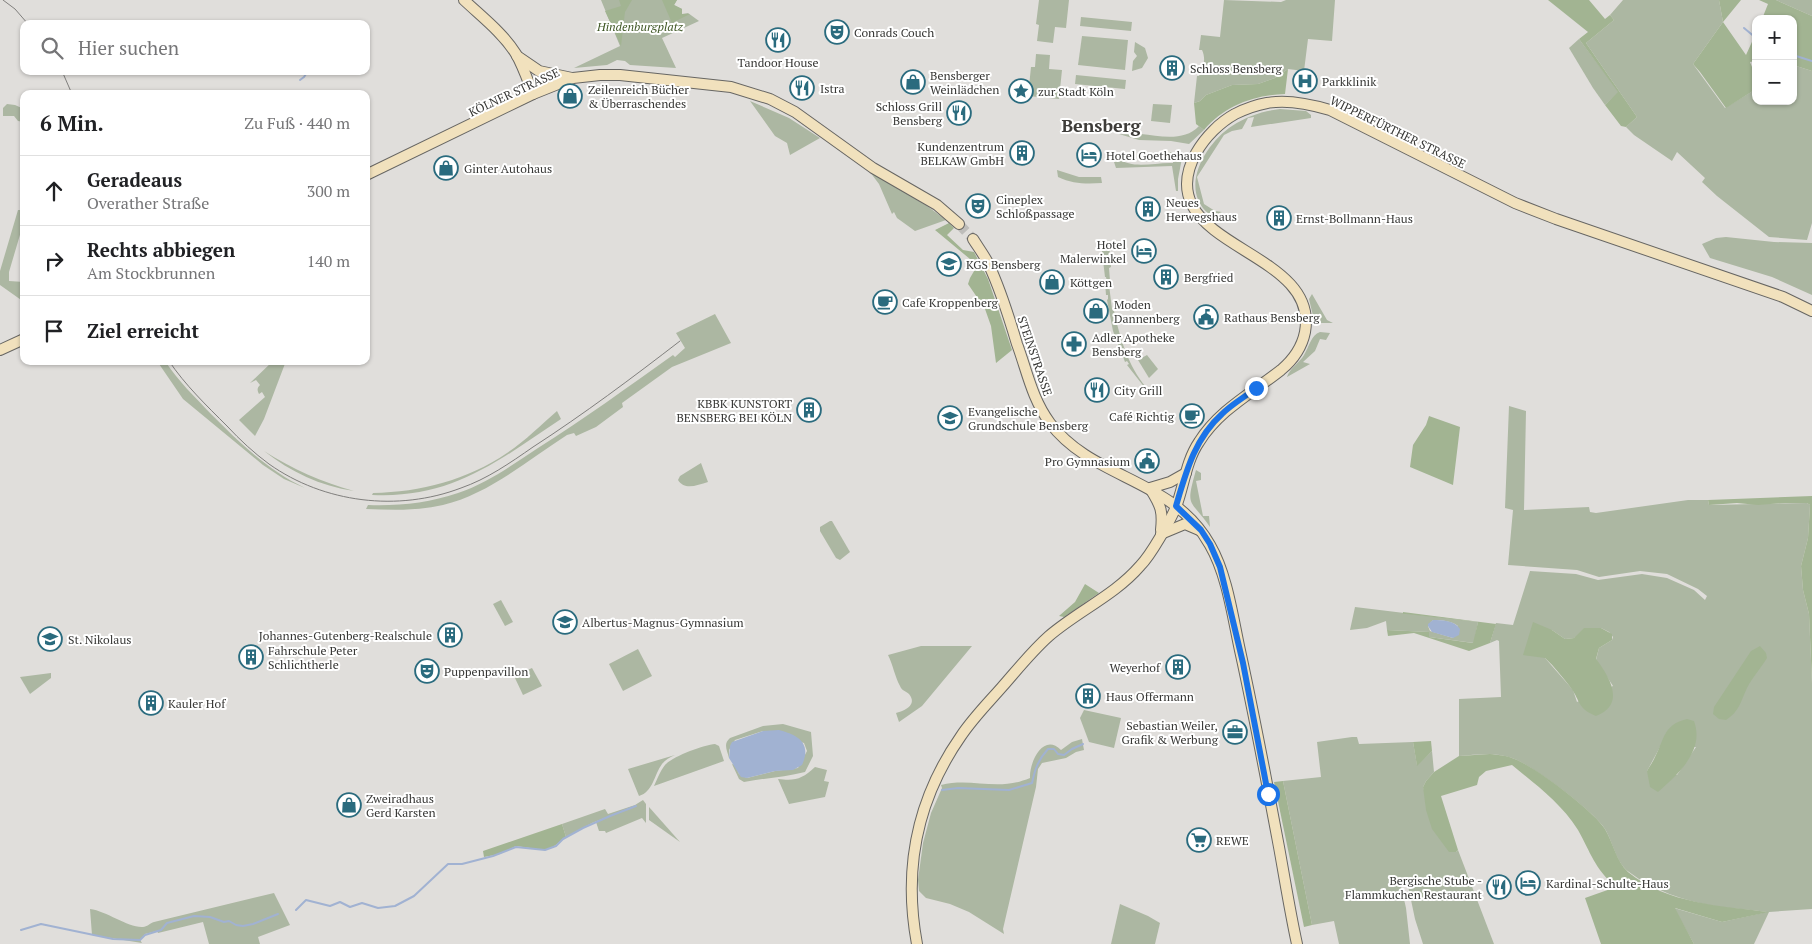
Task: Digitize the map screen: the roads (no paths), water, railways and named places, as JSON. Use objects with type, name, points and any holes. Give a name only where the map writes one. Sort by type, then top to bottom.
[{"type":"main road","points":[[464,0],[501,36],[516,55],[533,94]]},
{"type":"main road","points":[[516,55],[539,71],[573,78]]},
{"type":"main road","name":"KÖLNER STRASSE","points":[[370,173],[533,94],[573,78],[620,74],[731,86],[770,99],[795,112],[873,168],[937,205],[959,224]]},
{"type":"main road","name":"WIPPERFÜRTHER STRASSE","points":[[1186,473],[1196,446],[1213,423],[1290,361],[1301,343],[1305,328],[1302,305],[1292,287],[1272,268],[1221,236],[1204,222],[1194,209],[1188,193],[1189,169],[1195,154],[1208,136],[1233,115],[1258,105],[1270,102],[1292,102],[1330,110],[1515,203],[1564,222],[1783,297],[1812,312]]},
{"type":"main road","name":"STEINSTRASSE","points":[[973,239],[988,262],[1018,345],[1031,389],[1050,423],[1082,454],[1164,496],[1201,530],[1210,544],[1220,567],[1231,610],[1280,849],[1297,944]]},
{"type":"main road","points":[[0,350],[20,341]]},
{"type":"main road","points":[[1161,534],[1163,514],[1150,488],[1170,482],[1186,473]]},
{"type":"main road","points":[[917,944],[912,908],[912,863],[923,813],[930,792],[949,754],[978,714],[1035,650],[1057,630],[1125,581],[1142,564],[1176,506],[1186,473]]},
{"type":"main road","points":[[1161,534],[1185,524],[1201,530]]},
{"type":"water","points":[[1433,620],[1448,621],[1455,624],[1460,629],[1459,635],[1453,638],[1432,632],[1428,624]]},
{"type":"water","points":[[779,730],[792,734],[801,741],[805,751],[802,765],[793,770],[775,771],[747,778],[741,777],[729,758],[732,742],[763,731]]},
{"type":"waterway","points":[[1744,28],[1752,35]]},
{"type":"waterway","points":[[1797,56],[1812,61]]},
{"type":"waterway","points":[[300,80],[305,75]]},
{"type":"waterway","points":[[942,790],[958,788],[1009,790],[1032,783],[1037,765],[1048,749],[1054,749],[1058,754],[1064,755],[1083,744]]},
{"type":"waterway","points":[[296,910],[306,900],[330,906],[340,902],[350,907],[362,903],[378,908],[395,906],[414,896],[448,864],[462,864],[493,856],[516,847],[545,850],[556,846],[563,839],[583,828],[636,806]]},
{"type":"waterway","points":[[21,930],[41,924],[113,939],[140,940],[145,935],[161,930],[167,923],[194,916],[210,917],[243,926],[278,914]]},
{"type":"tunnel","points":[[959,224],[973,239]]},
{"type":"tram line","points":[[3,0],[15,9],[25,20]]},
{"type":"tram line","points":[[64,75],[70,90]]},
{"type":"tram line","points":[[172,365],[204,403],[242,441],[269,464],[290,477],[313,488],[362,500],[412,500],[461,488],[489,475],[516,459],[589,409],[680,341]]},
{"type":"place","name":"Conrads Couch","points":[[837,32]]},
{"type":"place","name":"Tandoor House","points":[[778,40]]},
{"type":"place","name":"Schloss Bensberg","points":[[1172,68]]},
{"type":"place","name":"Parkklinik","points":[[1305,81]]},
{"type":"place","name":"Bensberger Weinlädchen","points":[[913,82]]},
{"type":"place","name":"Istra","points":[[802,88]]},
{"type":"place","name":"zur Stadt Köln","points":[[1021,91]]},
{"type":"place","name":"Zeilenreich Bücher & Überraschendes","points":[[570,96]]},
{"type":"place","name":"Schloss Grill Bensberg","points":[[959,113]]},
{"type":"place","name":"Kundenzentrum BELKAW GmbH","points":[[1022,153]]},
{"type":"place","name":"Hotel Goethehaus","points":[[1089,155]]},
{"type":"place","name":"Ginter Autohaus","points":[[446,168]]},
{"type":"place","name":"Cineplex Schloßpassage","points":[[978,206]]},
{"type":"place","name":"Neues Herwegshaus","points":[[1148,209]]},
{"type":"place","name":"Ernst-Bollmann-Haus","points":[[1279,218]]},
{"type":"place","name":"Hotel Malerwinkel","points":[[1144,251]]},
{"type":"place","name":"KGS Bensberg","points":[[949,264]]},
{"type":"place","name":"Bergfried","points":[[1166,277]]},
{"type":"place","name":"Köttgen","points":[[1052,282]]},
{"type":"place","name":"Cafe Kroppenberg","points":[[885,302]]},
{"type":"place","name":"Moden Dannenberg","points":[[1096,311]]},
{"type":"place","name":"Rathaus Bensberg","points":[[1206,317]]},
{"type":"place","name":"Adler Apotheke Bensberg","points":[[1074,344]]},
{"type":"place","name":"City Grill","points":[[1097,390]]},
{"type":"place","name":"KBBK KUNSTORT BENSBERG BEI KÖLN","points":[[809,410]]},
{"type":"place","name":"Café Richtig","points":[[1192,416]]},
{"type":"place","name":"Evangelische Grundschule Bensberg","points":[[950,418]]},
{"type":"place","name":"Pro Gymnasium","points":[[1147,461]]},
{"type":"place","name":"Albertus-Magnus-Gymnasium","points":[[565,622]]},
{"type":"place","name":"Johannes-Gutenberg-Realschule","points":[[450,635]]},
{"type":"place","name":"St. Nikolaus","points":[[50,639]]},
{"type":"place","name":"Fahrschule Peter Schlichtherle","points":[[251,657]]},
{"type":"place","name":"Weyerhof","points":[[1178,667]]},
{"type":"place","name":"Puppenpavillon","points":[[427,671]]},
{"type":"place","name":"Haus Offermann","points":[[1088,696]]},
{"type":"place","name":"Kauler Hof","points":[[151,703]]},
{"type":"place","name":"Sebastian Weiler, Grafik & Werbung","points":[[1235,732]]},
{"type":"place","name":"Zweiradhaus Gerd Karsten","points":[[349,805]]},
{"type":"place","name":"REWE","points":[[1199,840]]},
{"type":"place","name":"Kardinal-Schulte-Haus","points":[[1528,883]]},
{"type":"place","name":"Bergische Stube - Flammkuchen Restaurant","points":[[1499,887]]},
{"type":"district","name":"Bensberg","points":[[1101,125]]},
{"type":"park label","name":"Hindenburgplatz","points":[[640,26]]}]
